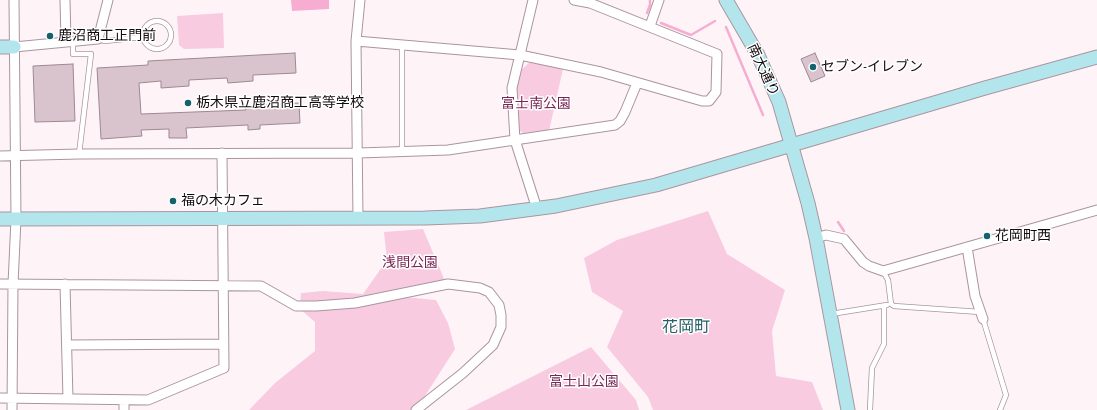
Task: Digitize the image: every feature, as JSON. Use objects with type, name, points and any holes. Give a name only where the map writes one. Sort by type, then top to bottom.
[{"type":"street","points":[[12,410],[13,284],[16,219],[14,0]]},
{"type":"street","points":[[65,0],[69,40]]},
{"type":"street","points":[[0,47],[14,47],[69,40],[98,39],[108,0]]},
{"type":"street","points":[[358,219],[359,153],[356,41],[360,0]]},
{"type":"street","points":[[533,0],[512,88],[515,140],[537,209]]},
{"type":"street","points":[[356,41],[520,55],[601,72],[702,101],[709,101],[716,92],[718,54],[590,3],[574,0]]},
{"type":"street","points":[[650,26],[659,0]]},
{"type":"street","name":"南大通り","points":[[726,0],[758,56],[779,102],[816,238],[848,410]]},
{"type":"street","points":[[0,219],[358,219],[472,216],[537,209],[588,200],[656,185],[791,144],[1097,57]]},
{"type":"street","points":[[0,156],[79,154],[429,152],[615,125],[620,121],[625,112],[637,83]]},
{"type":"street","points":[[0,398],[148,400],[224,368],[222,153]]},
{"type":"street","points":[[816,238],[826,235],[844,239],[863,262],[883,271],[1097,210]]},
{"type":"street","points":[[967,247],[975,296],[981,315]]},
{"type":"street","points":[[0,284],[261,286],[296,306],[355,303],[448,284],[480,288],[489,292],[499,305],[501,315],[500,327],[493,345],[464,374],[416,410]]},
{"type":"street","points":[[65,284],[68,399]]},
{"type":"street","points":[[67,345],[223,344]]},
{"type":"street","points":[[124,400],[124,410]]},
{"type":"lane","points":[[156,21],[165,23],[171,36],[168,44],[160,49],[147,46],[142,38],[144,28],[151,22],[156,21]]},
{"type":"lane","points":[[98,39],[105,41],[142,38]]},
{"type":"lane","points":[[69,40],[73,54],[91,54],[79,154]]},
{"type":"lane","points":[[402,45],[402,151]]},
{"type":"lane","points":[[883,271],[888,280],[891,304]]},
{"type":"lane","points":[[830,314],[891,304],[898,307],[981,315],[1006,395],[1000,410]]},
{"type":"lane","points":[[870,409],[872,368],[884,344],[884,306]]},
{"type":"green space","points":[[223,13],[224,48],[184,49],[179,45],[177,16]]},
{"type":"green space","name":"富士南公園","points":[[530,62],[563,69],[549,131],[524,134],[519,130],[515,93],[521,70]]},
{"type":"green space","points":[[708,211],[727,254],[785,290],[772,331],[776,376],[812,382],[823,410],[653,410],[648,397],[607,347],[623,311],[592,292],[584,258],[617,240]]},
{"type":"green space","name":"浅間公園","points":[[423,229],[445,281],[372,294],[436,300],[448,323],[455,349],[416,410],[249,410],[275,383],[315,351],[315,322],[300,309],[301,293],[323,291],[363,294],[387,260],[384,232]]},
{"type":"green space","name":"富士山公園","points":[[591,347],[636,400],[639,410],[466,410]]},
{"type":"shaded area","points":[[291,0],[329,0],[329,9],[292,11]]},
{"type":"building","points":[[295,53],[296,73],[253,75],[253,81],[228,83],[227,78],[189,80],[189,86],[161,88],[161,81],[139,83],[141,114],[246,110],[245,106],[299,103],[300,123],[260,125],[260,129],[248,130],[248,125],[186,128],[187,138],[169,138],[169,129],[141,130],[142,136],[101,139],[97,68],[148,65],[148,61]]},
{"type":"building","points":[[815,53],[825,76],[811,82],[801,59]]},
{"type":"building","points":[[73,64],[75,121],[35,122],[33,66]]},
{"type":"waterway","points":[[647,13],[650,0]]},
{"type":"waterway","points":[[661,23],[691,35],[715,21]]},
{"type":"waterway","points":[[726,27],[763,115]]},
{"type":"waterway","points":[[838,222],[844,231]]},
{"type":"place","name":"鹿沼商工正門前","points":[[50,36]]},
{"type":"place","name":"セブン-イレブン","points":[[813,67]]},
{"type":"place","name":"栃木県立鹿沼商工高等学校","points":[[188,103]]},
{"type":"place","name":"福の木カフェ","points":[[173,201]]},
{"type":"place","name":"花岡町西","points":[[987,236]]},
{"type":"district","name":"花岡町","points":[[686,327]]}]
